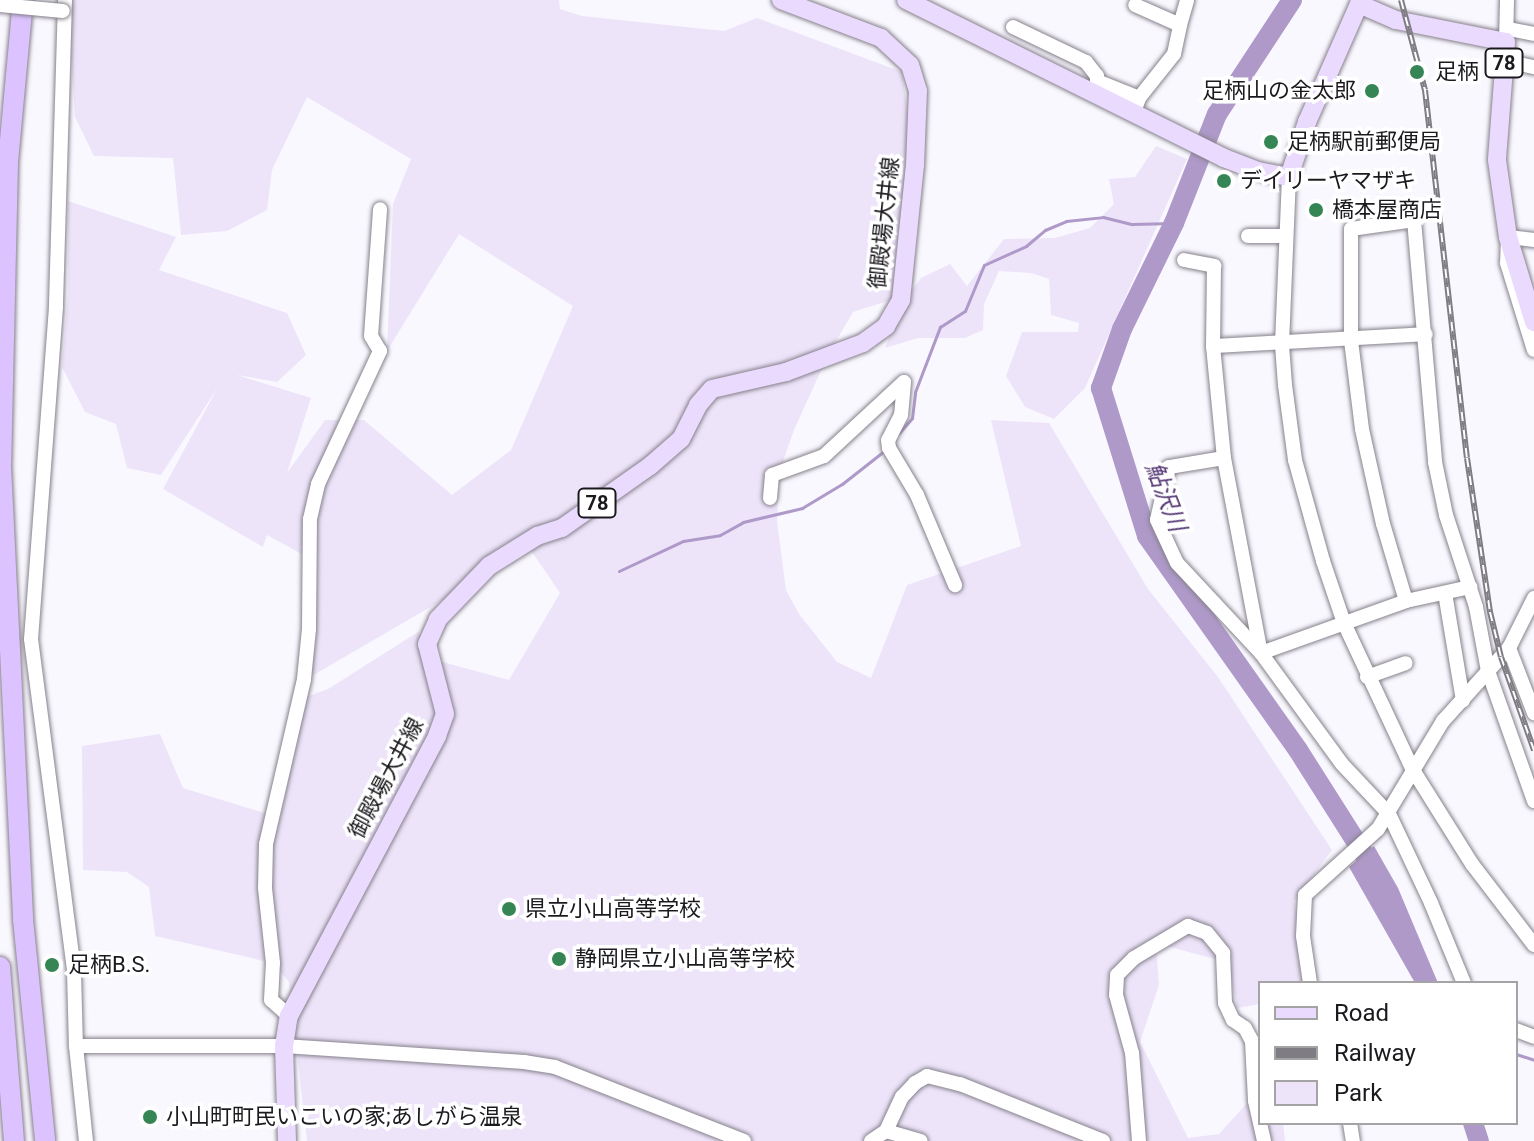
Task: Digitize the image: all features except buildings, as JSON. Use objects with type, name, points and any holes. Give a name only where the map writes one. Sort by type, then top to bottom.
[{"type":"highway","points":[[23,0],[8,162],[1,466],[23,919],[45,1141]]},
{"type":"highway","points":[[0,967],[14,1141]]},
{"type":"main road","name":"御殿場大井線","points":[[287,1141],[284,1046],[289,1016],[437,736],[445,714],[427,644],[438,619],[489,566],[537,536],[562,528],[650,466],[681,439],[698,405],[712,389],[786,372],[863,343],[886,326],[901,300],[915,165],[918,91],[910,65],[881,38],[781,0]]},
{"type":"main road","points":[[906,0],[1136,106],[1222,157],[1258,171],[1289,177]]},
{"type":"main road","name":"78","points":[[1289,177],[1307,122],[1357,2],[1384,17],[1507,35],[1497,160],[1508,237],[1534,322]]},
{"type":"street","points":[[1013,27],[1086,62],[1097,76],[1097,81],[1136,106],[1174,54],[1187,0]]},
{"type":"street","points":[[1507,0],[1507,35],[1534,34]]},
{"type":"street","points":[[0,5],[64,6],[56,307],[31,639],[74,972],[76,1046],[86,1141]]},
{"type":"street","points":[[1135,5],[1180,25]]},
{"type":"street","points":[[1505,61],[1534,67]]},
{"type":"street","points":[[1289,177],[1282,345],[1295,460],[1344,623],[1413,770],[1472,864],[1534,945]]},
{"type":"street","points":[[289,1016],[271,1000],[273,963],[265,888],[266,844],[304,679],[309,629],[310,519],[318,484],[380,351],[371,336],[380,209]]},
{"type":"street","points":[[1406,601],[1371,469],[1351,341],[1351,229],[1414,220],[1435,462],[1446,515],[1470,587],[1488,671],[1534,801]]},
{"type":"street","points":[[1248,236],[1285,236]]},
{"type":"street","points":[[1534,240],[1508,237],[1507,263],[1534,350]]},
{"type":"street","points":[[1184,260],[1214,266],[1213,346],[1224,458],[1261,653]]},
{"type":"street","points":[[1213,346],[1282,345],[1426,334]]},
{"type":"street","points":[[770,498],[772,475],[824,456],[904,382],[901,415],[889,445],[917,495],[955,585]]},
{"type":"street","points":[[1224,458],[1169,467],[1157,520],[1177,563],[1261,653],[1342,764],[1389,814],[1463,981]]},
{"type":"street","points":[[1261,653],[1406,601],[1470,587]]},
{"type":"street","points":[[1445,593],[1463,701]]},
{"type":"street","points":[[1310,981],[1302,915],[1305,895],[1378,829],[1443,721],[1509,648],[1534,598]]},
{"type":"street","points":[[1509,648],[1534,713]]},
{"type":"street","points":[[1367,677],[1406,663]]},
{"type":"street","points":[[1139,1141],[1132,1053],[1116,995],[1117,975],[1134,958],[1188,926],[1207,933],[1223,953],[1225,1003],[1233,1020],[1245,1028],[1252,1041],[1258,1114]]},
{"type":"street","points":[[76,1046],[284,1046],[555,1067],[744,1141]]},
{"type":"street","points":[[871,1141],[886,1131],[902,1097],[927,1076],[960,1084],[1103,1141]]},
{"type":"street","points":[[886,1131],[921,1141]]},
{"type":"green space","points":[[72,0],[559,0],[560,9],[582,16],[724,31],[757,18],[902,72],[910,130],[894,299],[853,312],[828,355],[794,430],[779,473],[777,521],[786,590],[799,614],[837,662],[871,678],[907,585],[1021,546],[991,420],[1049,423],[1148,589],[1218,677],[1332,850],[1294,901],[1310,981],[1258,981],[1258,1004],[1237,1008],[1229,963],[1156,943],[1159,985],[1140,1042],[1188,1138],[1219,1134],[1258,1091],[1258,1125],[1283,1125],[1285,1141],[307,1141],[289,982],[273,963],[155,936],[149,887],[127,872],[83,870],[82,746],[160,734],[183,788],[271,815],[277,763],[303,698],[328,689],[418,632],[435,660],[509,680],[560,593],[530,549],[310,677],[309,558],[267,535],[263,547],[163,489],[218,387],[161,475],[127,468],[116,424],[85,412],[62,367],[68,293],[68,201],[176,237],[159,270],[287,313],[306,355],[277,382],[237,375],[311,398],[287,473],[325,420],[364,420],[452,495],[511,450],[573,306],[459,234],[387,351],[393,204],[411,159],[307,97],[272,170],[267,210],[227,231],[181,235],[173,158],[94,156],[75,117],[69,24]]},
{"type":"green space","points":[[1156,146],[1187,159],[1085,388],[1054,419],[1025,407],[1006,376],[1022,332],[1078,332],[1079,323],[1051,315],[1049,279],[1031,273],[999,271],[984,304],[983,330],[965,338],[918,338],[885,348],[903,302],[921,278],[950,264],[967,286],[1004,239],[1055,238],[1090,228],[1114,204],[1109,179],[1135,177]]},
{"type":"shaded area","points":[[1374,846],[1398,888],[1437,981],[1414,981],[1349,867]]},
{"type":"waterway","name":"鮎沢川","points":[[1292,0],[1217,114],[1174,223],[1122,329],[1101,388],[1147,536],[1298,750],[1369,862]]},
{"type":"waterway","points":[[899,433],[912,418],[915,392],[940,327],[965,311],[984,265],[1026,246],[1045,230],[1066,221],[1103,217],[1132,224],[1174,223]]},
{"type":"waterway","points":[[619,571],[683,541],[720,535],[743,522],[802,508],[842,484],[884,451]]},
{"type":"waterway","points":[[1518,1055],[1534,1060]]},
{"type":"waterway","name":"鮎沢川","points":[[1474,1125],[1479,1141]]},
{"type":"railway","points":[[1401,0],[1425,90],[1467,458],[1490,612],[1501,657],[1534,750]]},
{"type":"place","name":"足柄","points":[[1417,72]]},
{"type":"place","name":"足柄山の金太郎","points":[[1372,91]]},
{"type":"place","name":"足柄駅前郵便局","points":[[1271,142]]},
{"type":"place","name":"デイリーヤマザキ","points":[[1224,181]]},
{"type":"place","name":"橋本屋商店","points":[[1316,210]]},
{"type":"place","name":"県立小山高等学校","points":[[509,909]]},
{"type":"place","name":"静岡県立小山高等学校","points":[[559,959]]},
{"type":"place","name":"足柄B.S.","points":[[52,965]]},
{"type":"place","name":"小山町町民いこいの家;あしがら温泉","points":[[150,1117]]}]
